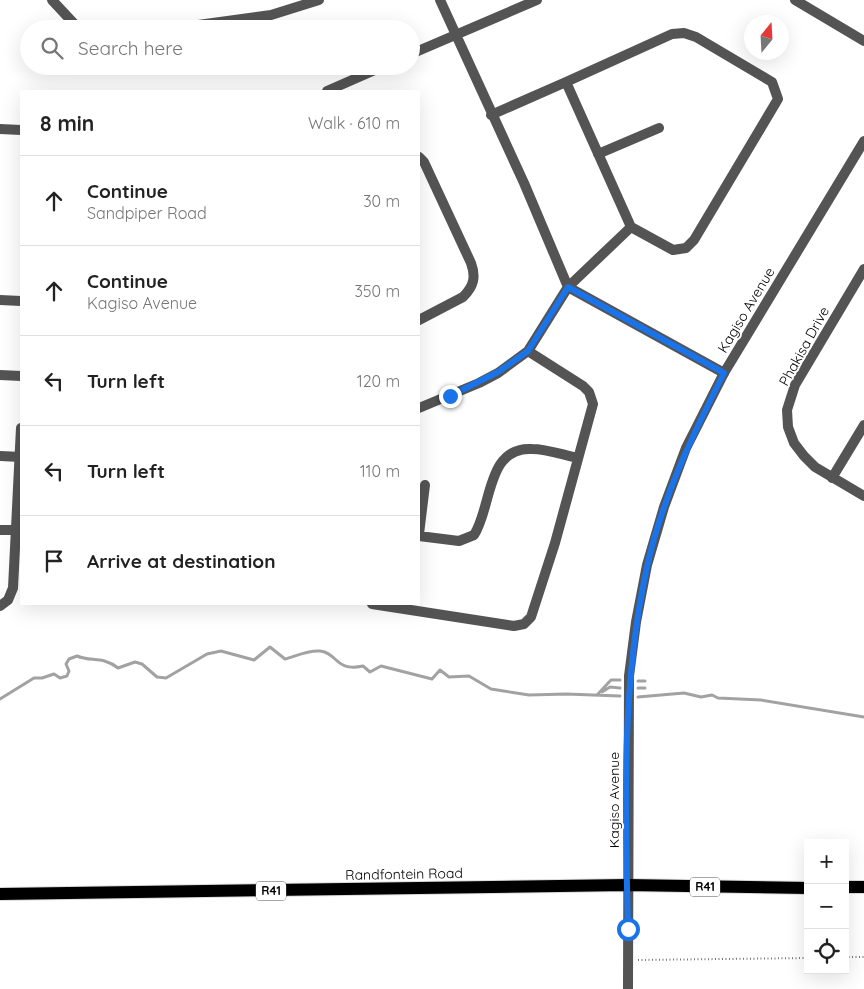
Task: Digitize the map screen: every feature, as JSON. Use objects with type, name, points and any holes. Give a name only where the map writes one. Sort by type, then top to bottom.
[{"type":"main road","name":"Randfontein Road","points":[[0,894],[627,885],[804,888]]},
{"type":"main road","points":[[849,887],[864,887]]},
{"type":"street","points":[[52,0],[71,20]]},
{"type":"street","points":[[234,20],[271,15],[319,0]]},
{"type":"street","points":[[440,0],[491,115],[524,183],[568,287],[724,373]]},
{"type":"street","points":[[420,50],[537,0]]},
{"type":"street","points":[[795,0],[864,41]]},
{"type":"street","points":[[491,115],[672,34],[684,33],[696,37],[772,82],[778,99],[694,240],[686,248],[673,250],[631,227],[566,82]]},
{"type":"street","points":[[329,90],[363,75]]},
{"type":"street","points":[[598,154],[658,128]]},
{"type":"street","points":[[0,129],[20,130]]},
{"type":"street","name":"Kagiso Avenue","points":[[628,989],[629,676],[636,622],[647,565],[664,507],[686,448],[724,373],[864,141]]},
{"type":"street","points":[[420,158],[424,162],[471,263],[475,279],[469,291],[463,297],[420,319]]},
{"type":"street","points":[[420,408],[479,383],[506,368],[528,351],[568,287],[631,227]]},
{"type":"street","name":"Phakisa Drive","points":[[863,275],[795,385],[788,410],[788,427],[794,443],[815,467],[864,496]]},
{"type":"street","points":[[0,300],[20,301]]},
{"type":"street","points":[[378,605],[514,626],[524,624],[534,611],[592,411],[592,398],[583,386],[528,351]]},
{"type":"street","points":[[0,375],[20,376]]},
{"type":"street","points":[[832,478],[864,424]]},
{"type":"street","points":[[420,535],[459,541],[474,536],[480,524],[496,470],[502,460],[511,454],[523,449],[533,448],[578,458]]},
{"type":"street","points":[[0,456],[20,457],[13,588],[8,600],[0,606]]},
{"type":"street","points":[[420,527],[425,485]]},
{"type":"street","points":[[0,530],[15,530]]},
{"type":"path","points":[[849,958],[864,957]]},
{"type":"path","points":[[628,960],[804,958]]},
{"type":"waterway","points":[[0,699],[34,678],[42,678],[54,674],[60,678],[67,676],[69,671],[66,664],[69,659],[77,656],[107,662],[118,668],[135,662],[142,664],[157,677],[166,678],[207,654],[221,651],[254,660],[270,647],[285,659],[307,652],[320,651],[326,652],[342,664],[354,667],[363,666],[370,672],[381,666],[432,679],[440,670],[449,677],[469,676],[491,689],[529,695],[620,696]]},
{"type":"waterway","points":[[597,695],[611,680],[620,680]]},
{"type":"waterway","points":[[638,681],[645,681]]},
{"type":"waterway","points":[[602,692],[610,687],[620,688]]},
{"type":"waterway","points":[[638,688],[645,688]]},
{"type":"waterway","points":[[638,697],[684,693],[701,697],[712,695],[718,698],[761,700],[864,717]]},
{"type":"route","points":[[450,396],[479,383],[513,363],[528,351],[568,287],[724,373],[686,448],[664,507],[647,565],[636,622],[629,676],[628,929]]}]
